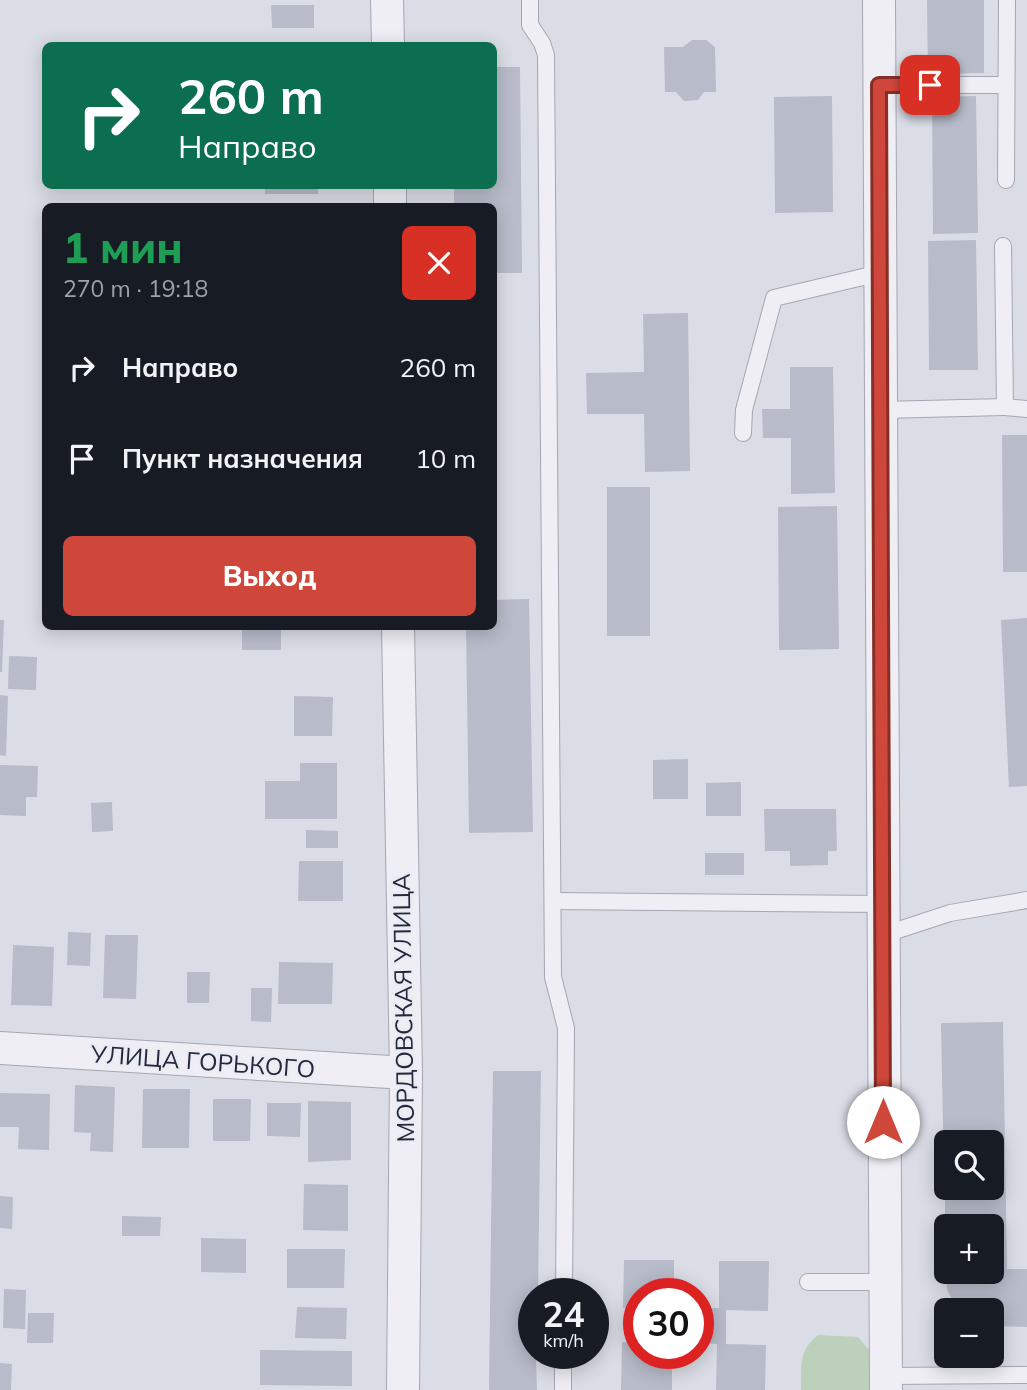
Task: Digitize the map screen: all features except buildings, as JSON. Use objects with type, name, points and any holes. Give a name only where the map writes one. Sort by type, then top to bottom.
[{"type":"street","points":[[387,0],[388,42]]},
{"type":"street","points":[[879,0],[886,1383]]},
{"type":"street","name":"МОРДОВСКАЯ УЛИЦА","points":[[398,630],[406,1073],[403,1390]]},
{"type":"street","name":"УЛИЦА ГОРЬКОГО","points":[[0,1048],[406,1073]]},
{"type":"lane","points":[[530,0],[530,25],[542,43],[546,55],[553,976],[566,1028],[564,1278]]},
{"type":"lane","points":[[1006,180],[1007,0]]},
{"type":"lane","points":[[879,85],[1006,85]]},
{"type":"lane","points":[[1003,246],[1005,407]]},
{"type":"lane","points":[[743,433],[744,410],[774,298],[880,273]]},
{"type":"lane","points":[[881,410],[1005,407],[1027,409]]},
{"type":"lane","points":[[553,901],[883,919],[950,913],[1027,900]]},
{"type":"lane","points":[[808,1282],[884,1282]]},
{"type":"lane","points":[[563,1369],[563,1390]]},
{"type":"lane","points":[[886,1383],[1027,1375]]},
{"type":"green space","points":[[818,1335],[858,1337],[869,1350],[869,1390],[801,1390],[804,1353]]},
{"type":"route","points":[[883,1122],[879,85],[930,85]]}]
